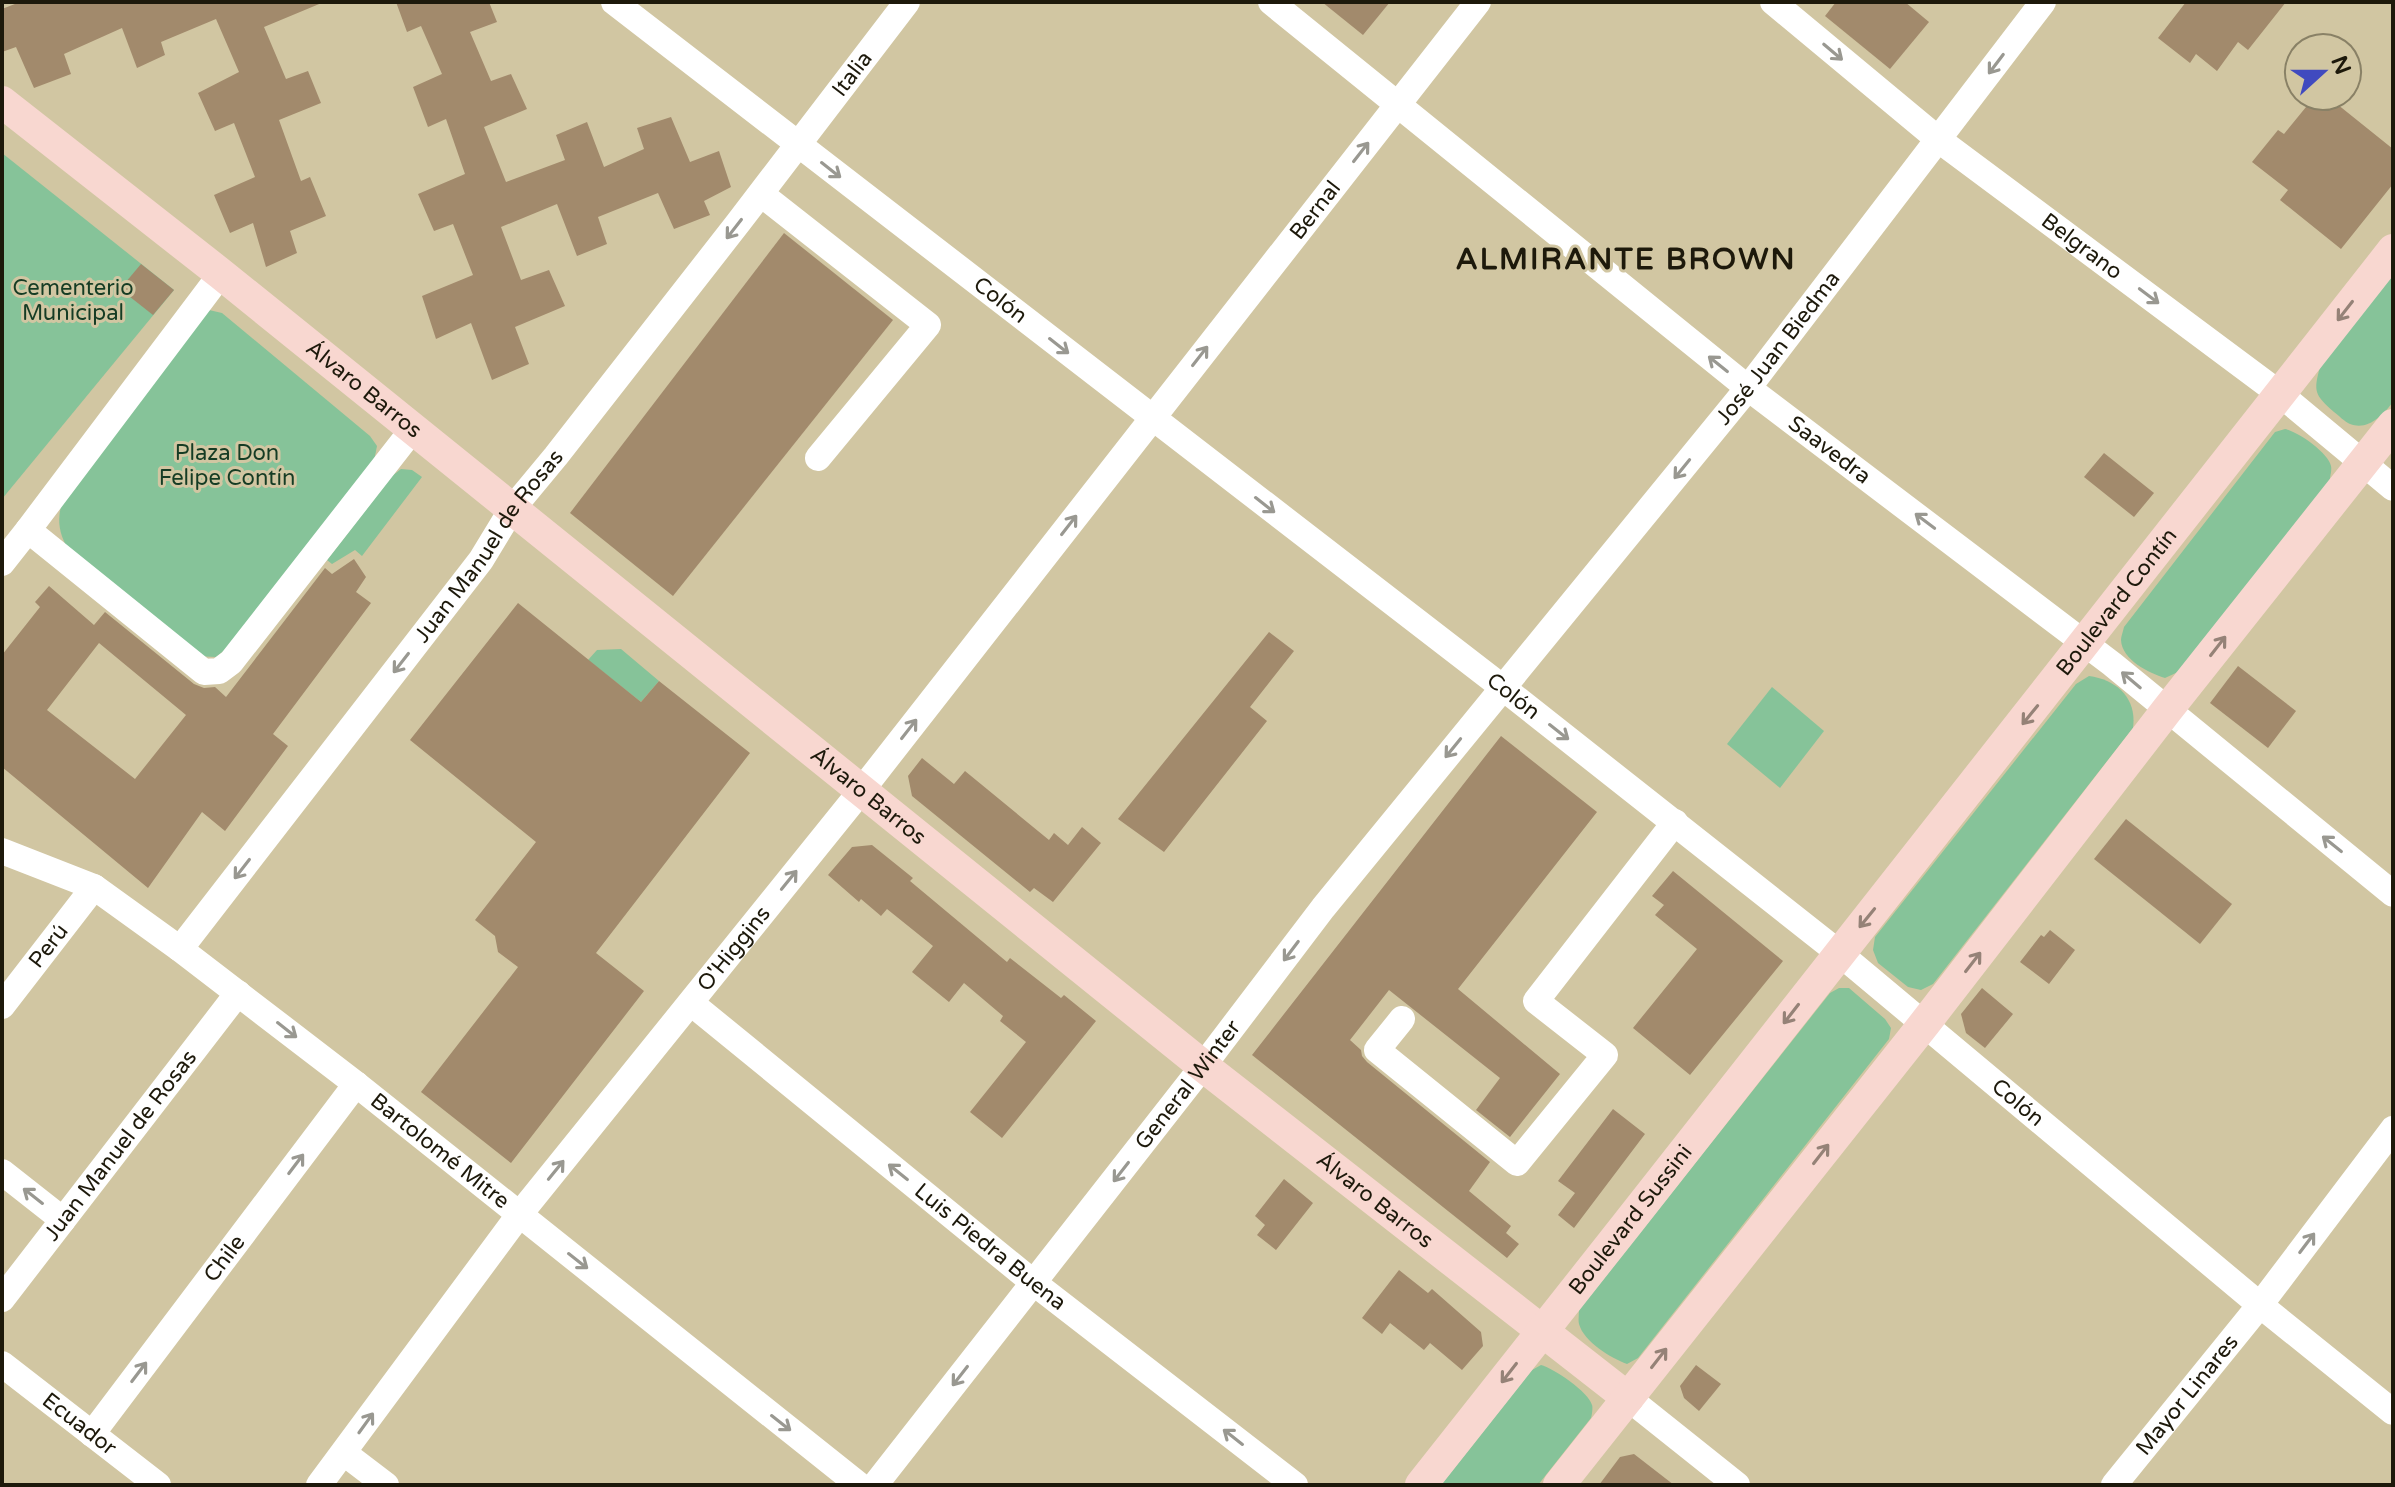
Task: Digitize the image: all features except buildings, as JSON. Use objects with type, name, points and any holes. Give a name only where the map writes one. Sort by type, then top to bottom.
[{"type":"main road","name":"Álvaro Barros","points":[[2,102],[221,274],[1203,1066],[1628,1398]]},
{"type":"main road","name":"Boulevard Contín","points":[[1839,953],[2393,250]]},
{"type":"main road","points":[[1559,1485],[2393,425]]},
{"type":"main road","name":"Boulevard Sussini","points":[[1421,1485],[1839,953]]},
{"type":"street","name":"Colón","points":[[614,2],[804,138]]},
{"type":"street","name":"Colón","points":[[644,2],[804,138],[1152,418],[1502,687],[1839,953],[2260,1305],[2393,1412]]},
{"type":"street","name":"Italia","points":[[804,138],[907,2]]},
{"type":"street","name":"Saavedra","points":[[1271,2],[1748,388],[2086,643],[2393,894]]},
{"type":"street","name":"Bernal","points":[[1152,418],[1478,2]]},
{"type":"street","name":"Belgrano","points":[[1773,2],[1939,140],[2280,394],[2393,488]]},
{"type":"street","name":"José Juan Biedma","points":[[1502,687],[1748,388],[2043,2]]},
{"type":"street","name":"Juan Manuel de Rosas","points":[[180,949],[481,560],[512,509],[804,138]]},
{"type":"street","points":[[761,194],[928,325],[818,458]]},
{"type":"street","points":[[2,563],[221,274]]},
{"type":"street","name":"O'Higgins","points":[[319,1485],[519,1215],[861,791],[1152,418]]},
{"type":"street","points":[[28,530],[204,672],[219,671],[231,662],[413,429]]},
{"type":"street","points":[[57,492],[50,513],[51,527],[54,541],[64,558]]},
{"type":"street","name":"General Winter","points":[[875,1485],[1323,908],[1502,687]]},
{"type":"street","points":[[1402,1019],[1377,1050],[1517,1163],[1605,1055],[1536,1001],[1675,822]]},
{"type":"street","name":"Bartolomé Mitre","points":[[2,851],[94,887],[180,949],[356,1084],[859,1485]]},
{"type":"street","name":"Perú","points":[[2,1006],[94,887]]},
{"type":"street","name":"Juan Manuel de Rosas","points":[[2,1299],[238,993]]},
{"type":"street","name":"Luis Piedra Buena","points":[[691,1003],[1034,1283],[1295,1485]]},
{"type":"street","name":"Chile","points":[[92,1434],[356,1084]]},
{"type":"street","name":"Mayor Linares","points":[[2114,1485],[2260,1305],[2393,1129]]},
{"type":"street","points":[[2,1172],[63,1220]]},
{"type":"street","name":"Ecuador","points":[[2,1364],[158,1485]]},
{"type":"street","name":"Álvaro Barros","points":[[1628,1398],[1737,1485]]},
{"type":"street","points":[[344,1453],[386,1485]]},
{"type":"green space","name":"Cementerio Municipal","points":[[2,153],[174,290],[2,499]]},
{"type":"green space","points":[[2393,275],[2393,402],[2380,417],[2369,424],[2357,426],[2344,420],[2319,397],[2316,388],[2320,367]]},
{"type":"green space","name":"Plaza Don Felipe Contín","points":[[209,310],[222,313],[370,436],[377,446],[374,461],[231,645],[216,657],[194,656],[70,553],[59,519],[64,497]]},
{"type":"green space","points":[[2285,429],[2304,438],[2325,455],[2331,466],[2330,480],[2178,672],[2165,678],[2144,669],[2126,654],[2121,638],[2124,627],[2275,432]]},
{"type":"green space","points":[[401,469],[412,470],[422,477],[362,556],[355,550],[332,564],[327,560],[392,476]]},
{"type":"green space","points":[[621,649],[659,681],[641,702],[588,660],[597,650]]},
{"type":"green space","points":[[2089,676],[2109,682],[2123,693],[2132,708],[2133,728],[1933,984],[1921,990],[1908,987],[1878,963],[1873,950],[1875,937],[2076,684]]},
{"type":"green space","points":[[1772,687],[1824,731],[1780,788],[1727,744]]},
{"type":"green space","points":[[1839,988],[1849,988],[1885,1019],[1891,1028],[1889,1039],[1638,1358],[1627,1364],[1606,1353],[1582,1331],[1579,1310],[1830,993]]},
{"type":"green space","points":[[1541,1365],[1578,1387],[1592,1409],[1591,1418],[1538,1485],[1441,1485],[1532,1370]]},
{"type":"district","name":"ALMIRANTE BROWN","points":[[1626,259]]}]
